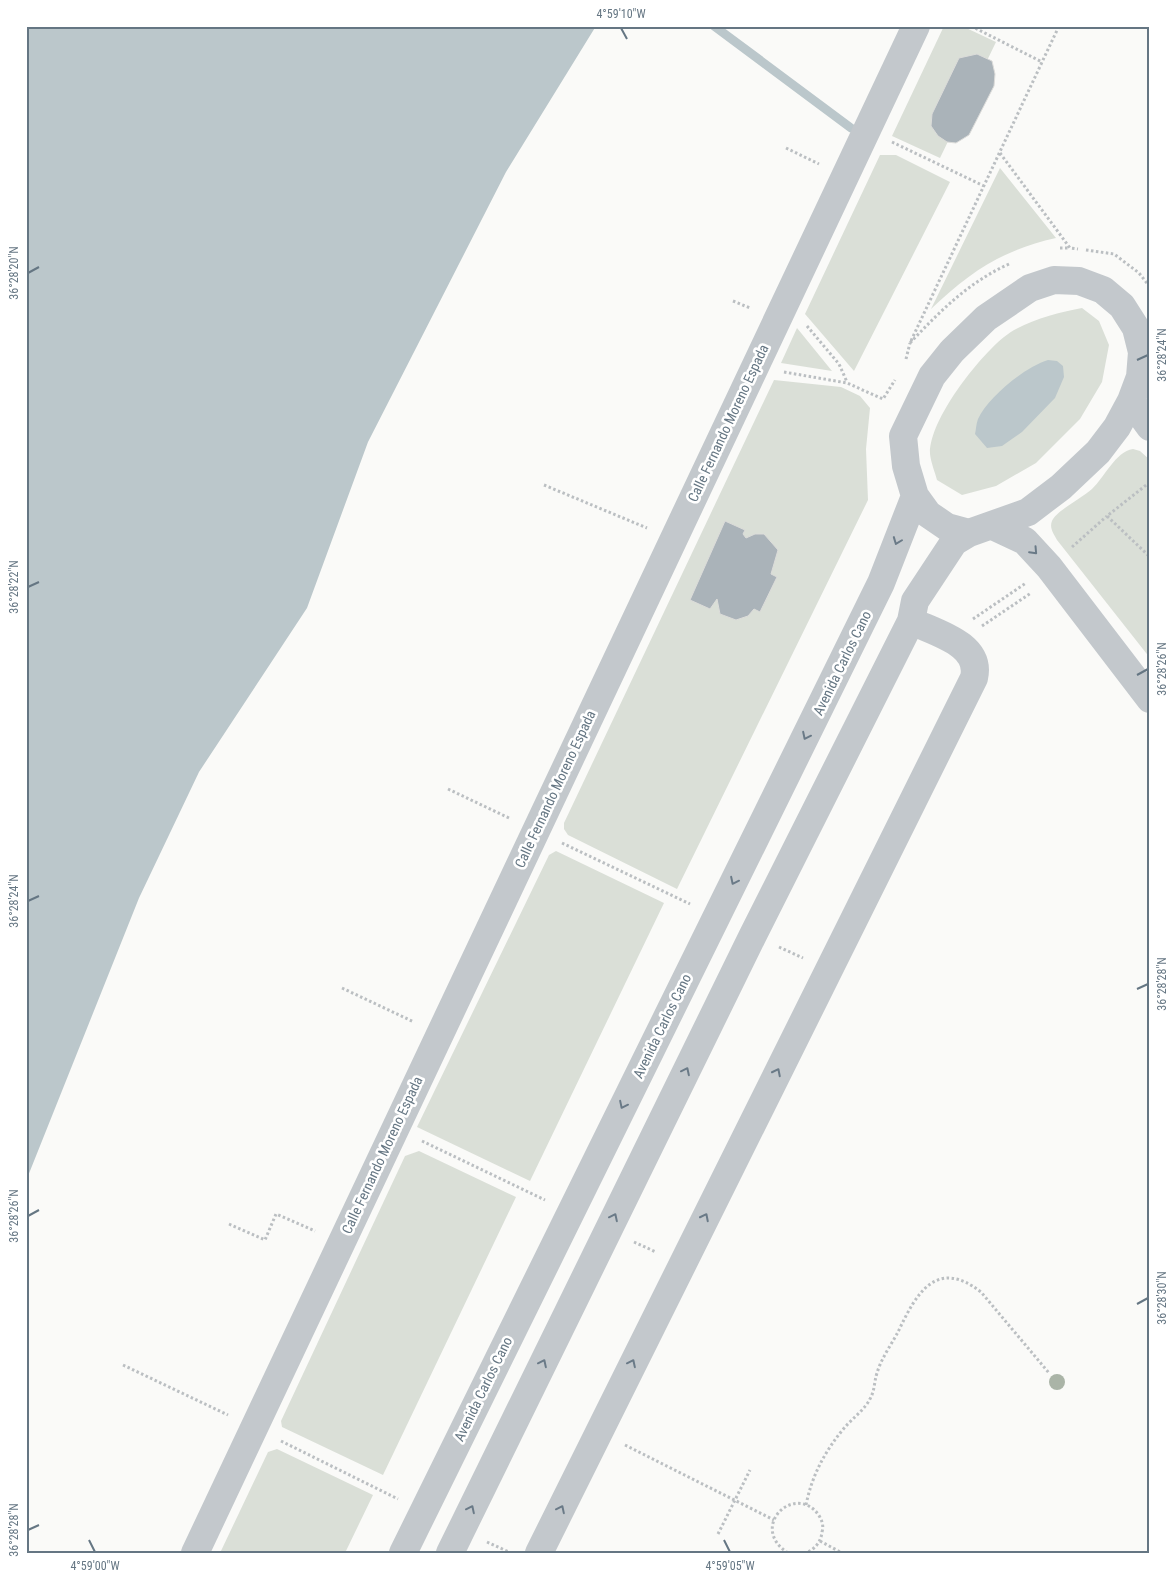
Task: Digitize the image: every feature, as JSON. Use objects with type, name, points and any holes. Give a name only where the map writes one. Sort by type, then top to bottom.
[{"type":"street","name":"Calle Fernando Moreno Espada","points":[[195,1553],[394,1128],[916,26]]},
{"type":"street","points":[[456,1541],[753,934],[911,621],[915,601],[954,542],[981,529],[1028,512],[1061,487],[1098,452],[1117,427],[1131,400],[1140,377],[1142,352],[1136,328],[1122,306],[1103,290],[1079,281],[1054,280],[1030,288],[986,318],[952,351],[932,376],[903,436],[906,466],[915,496],[928,514],[947,527],[981,529],[1025,541],[1049,567],[1150,700]]},
{"type":"street","points":[[1131,400],[1150,426]]},
{"type":"street","name":"Avenida Carlos Cano","points":[[403,1553],[881,583],[915,496]]},
{"type":"street","points":[[540,1553],[598,1432],[974,678],[975,663],[967,650],[911,621]]},
{"type":"path","points":[[971,26],[1042,62]]},
{"type":"path","points":[[906,361],[910,343],[1059,26]]},
{"type":"path","points":[[866,130],[984,186]]},
{"type":"path","points":[[1000,152],[1070,248]]},
{"type":"path","points":[[1056,249],[1070,248],[1114,254],[1138,273],[1150,287]]},
{"type":"path","points":[[910,343],[954,298],[999,268],[1015,261]]},
{"type":"path","points":[[782,309],[800,318],[839,364],[847,383]]},
{"type":"path","points":[[757,362],[775,371],[847,383],[884,400],[897,376]]},
{"type":"path","points":[[965,624],[1049,567],[1107,516],[1150,482]]},
{"type":"path","points":[[544,485],[673,539]]},
{"type":"path","points":[[1107,516],[1150,557]]},
{"type":"path","points":[[448,788],[716,917]]},
{"type":"path","points":[[753,934],[803,958]]},
{"type":"path","points":[[342,988],[439,1034]]},
{"type":"path","points":[[394,1128],[570,1212]]},
{"type":"path","points":[[229,1224],[265,1240],[276,1214],[341,1242]]},
{"type":"path","points":[[608,1230],[681,1265]]},
{"type":"path","points":[[806,1505],[810,1486],[822,1459],[839,1434],[870,1400],[876,1387],[877,1374],[909,1308],[920,1292],[936,1280],[955,1278],[969,1283],[981,1292],[1049,1373]]},
{"type":"path","points":[[124,1364],[423,1511]]},
{"type":"path","points":[[598,1432],[774,1520]]},
{"type":"path","points":[[718,1534],[750,1470]]},
{"type":"path","points":[[788,1553],[780,1548],[774,1540],[772,1530],[774,1520],[779,1511],[787,1506],[797,1504],[806,1505],[815,1510],[821,1518],[823,1528],[820,1541],[806,1553]]},
{"type":"path","points":[[456,1541],[509,1552]]},
{"type":"path","points":[[820,1541],[842,1553]]},
{"type":"shaded area","points":[[26,26],[596,26],[506,172],[368,442],[307,608],[199,772],[139,898],[26,1181]]},
{"type":"shaded area","points":[[944,26],[962,26],[996,42],[940,158],[892,136]]},
{"type":"shaded area","points":[[880,155],[896,155],[950,182],[854,371],[805,314]]},
{"type":"shaded area","points":[[1000,168],[1056,238],[1019,249],[988,264],[959,284],[931,309]]},
{"type":"shaded area","points":[[1082,308],[1099,321],[1109,345],[1102,382],[1080,419],[1036,463],[996,486],[962,495],[937,480],[930,454],[937,424],[957,391],[981,359],[1004,337],[1021,327],[1052,315]]},
{"type":"shaded area","points":[[797,328],[832,371],[781,363]]},
{"type":"shaded area","points":[[1048,360],[1057,361],[1063,366],[1064,377],[1055,398],[1022,432],[1002,446],[987,448],[975,434],[977,421],[983,410],[998,393],[1018,376]]},
{"type":"shaded area","points":[[774,380],[841,387],[860,396],[870,408],[866,449],[868,500],[677,889],[568,835],[564,829],[564,823]]},
{"type":"shaded area","points":[[1133,449],[1140,451],[1150,460],[1150,658],[1057,540],[1051,526],[1054,517],[1092,489],[1121,455]]},
{"type":"shaded area","points":[[556,851],[664,903],[530,1181],[417,1127],[549,855]]},
{"type":"shaded area","points":[[419,1151],[516,1197],[383,1475],[282,1427],[281,1421],[405,1156]]},
{"type":"shaded area","points":[[277,1449],[373,1495],[345,1553],[220,1553],[268,1452]]},
{"type":"building","points":[[977,54],[992,61],[995,74],[994,86],[969,135],[956,143],[947,142],[938,136],[931,126],[932,114],[959,58]]},
{"type":"building","points":[[725,521],[745,530],[743,534],[746,538],[755,534],[764,534],[778,550],[771,574],[777,577],[760,612],[754,609],[748,616],[736,620],[720,614],[717,599],[710,609],[690,600]]},
{"type":"waterway","points":[[714,26],[851,128]]}]
